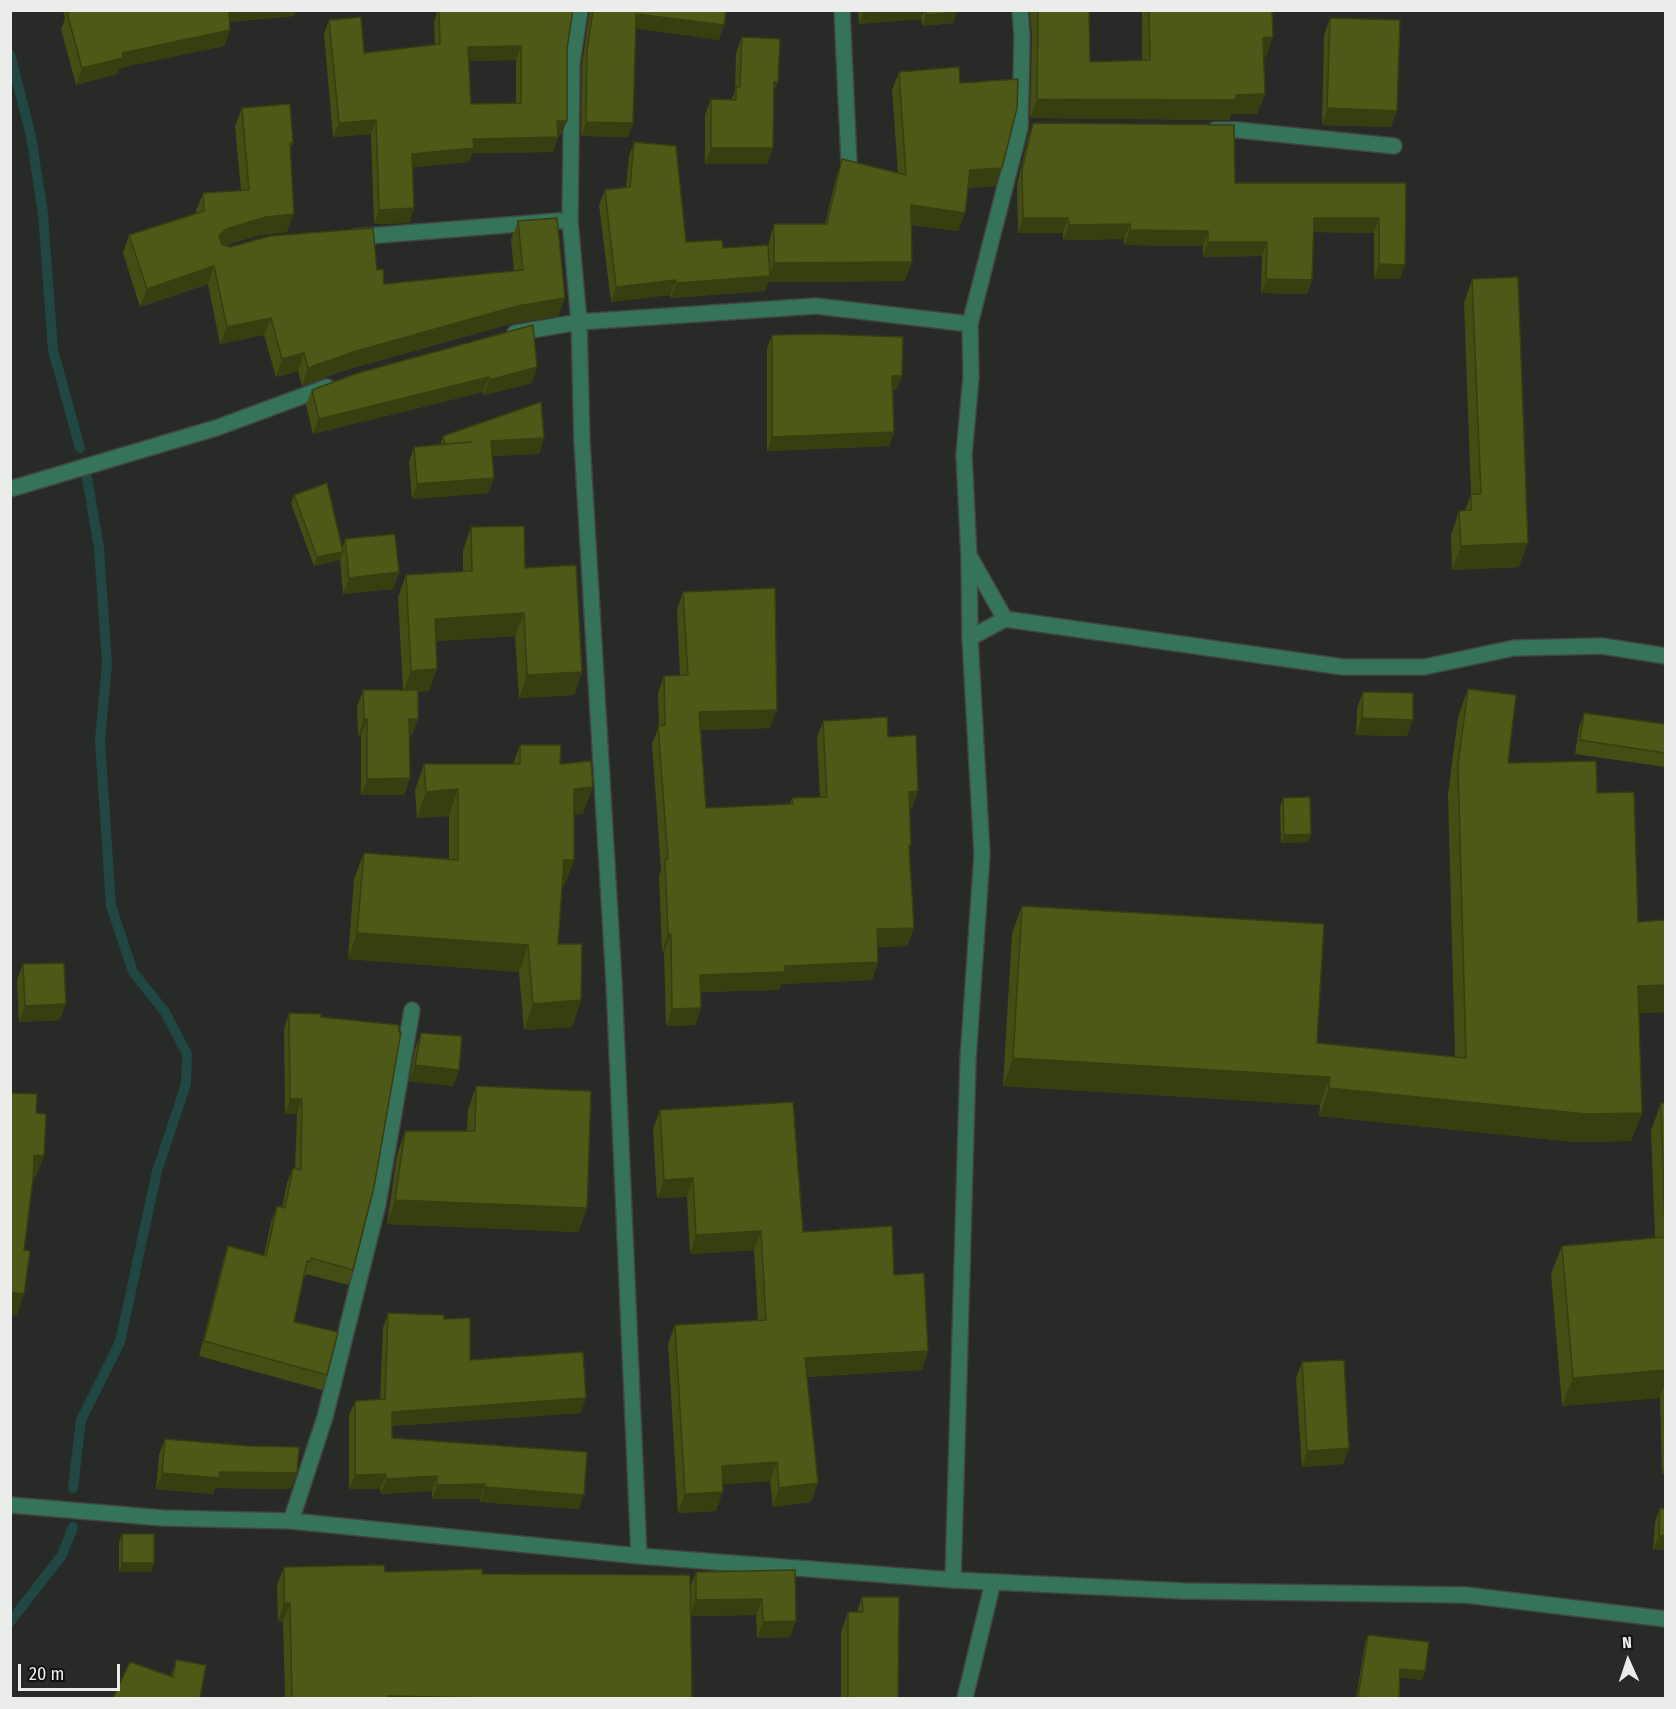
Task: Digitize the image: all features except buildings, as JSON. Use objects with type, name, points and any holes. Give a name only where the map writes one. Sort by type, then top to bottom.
[{"type":"street","points":[[580,10],[572,63],[570,220],[579,322],[582,442],[614,983],[639,1556]]},
{"type":"street","points":[[842,10],[849,162]]},
{"type":"street","points":[[953,1580],[968,1060],[982,854],[970,638],[964,455],[971,377],[970,324],[1026,128],[1020,10]]},
{"type":"street","points":[[1195,129],[1238,130],[1394,146]]},
{"type":"street","points":[[345,237],[570,220]]},
{"type":"street","points":[[503,336],[579,322],[816,306],[970,324]]},
{"type":"street","points":[[10,489],[216,428],[339,383]]},
{"type":"street","points":[[969,557],[1005,619]]},
{"type":"street","points":[[970,638],[1005,619],[1343,667],[1424,667],[1514,648],[1602,646],[1665,656]]},
{"type":"street","points":[[291,1521],[325,1417],[378,1204],[412,1010]]},
{"type":"street","points":[[10,1505],[163,1518],[291,1521],[639,1556],[953,1580],[1184,1591],[1466,1595],[1665,1619]]},
{"type":"street","points":[[965,1698],[993,1582]]},
{"type":"waterway","points":[[10,54],[31,136],[43,214],[53,350],[80,448]]},
{"type":"waterway","points":[[73,1488],[81,1420],[120,1342],[157,1171],[186,1084],[187,1054],[165,1012],[133,972],[111,906],[100,740],[107,664],[99,548],[87,478]]},
{"type":"waterway","points":[[10,1622],[62,1555],[73,1527]]}]
